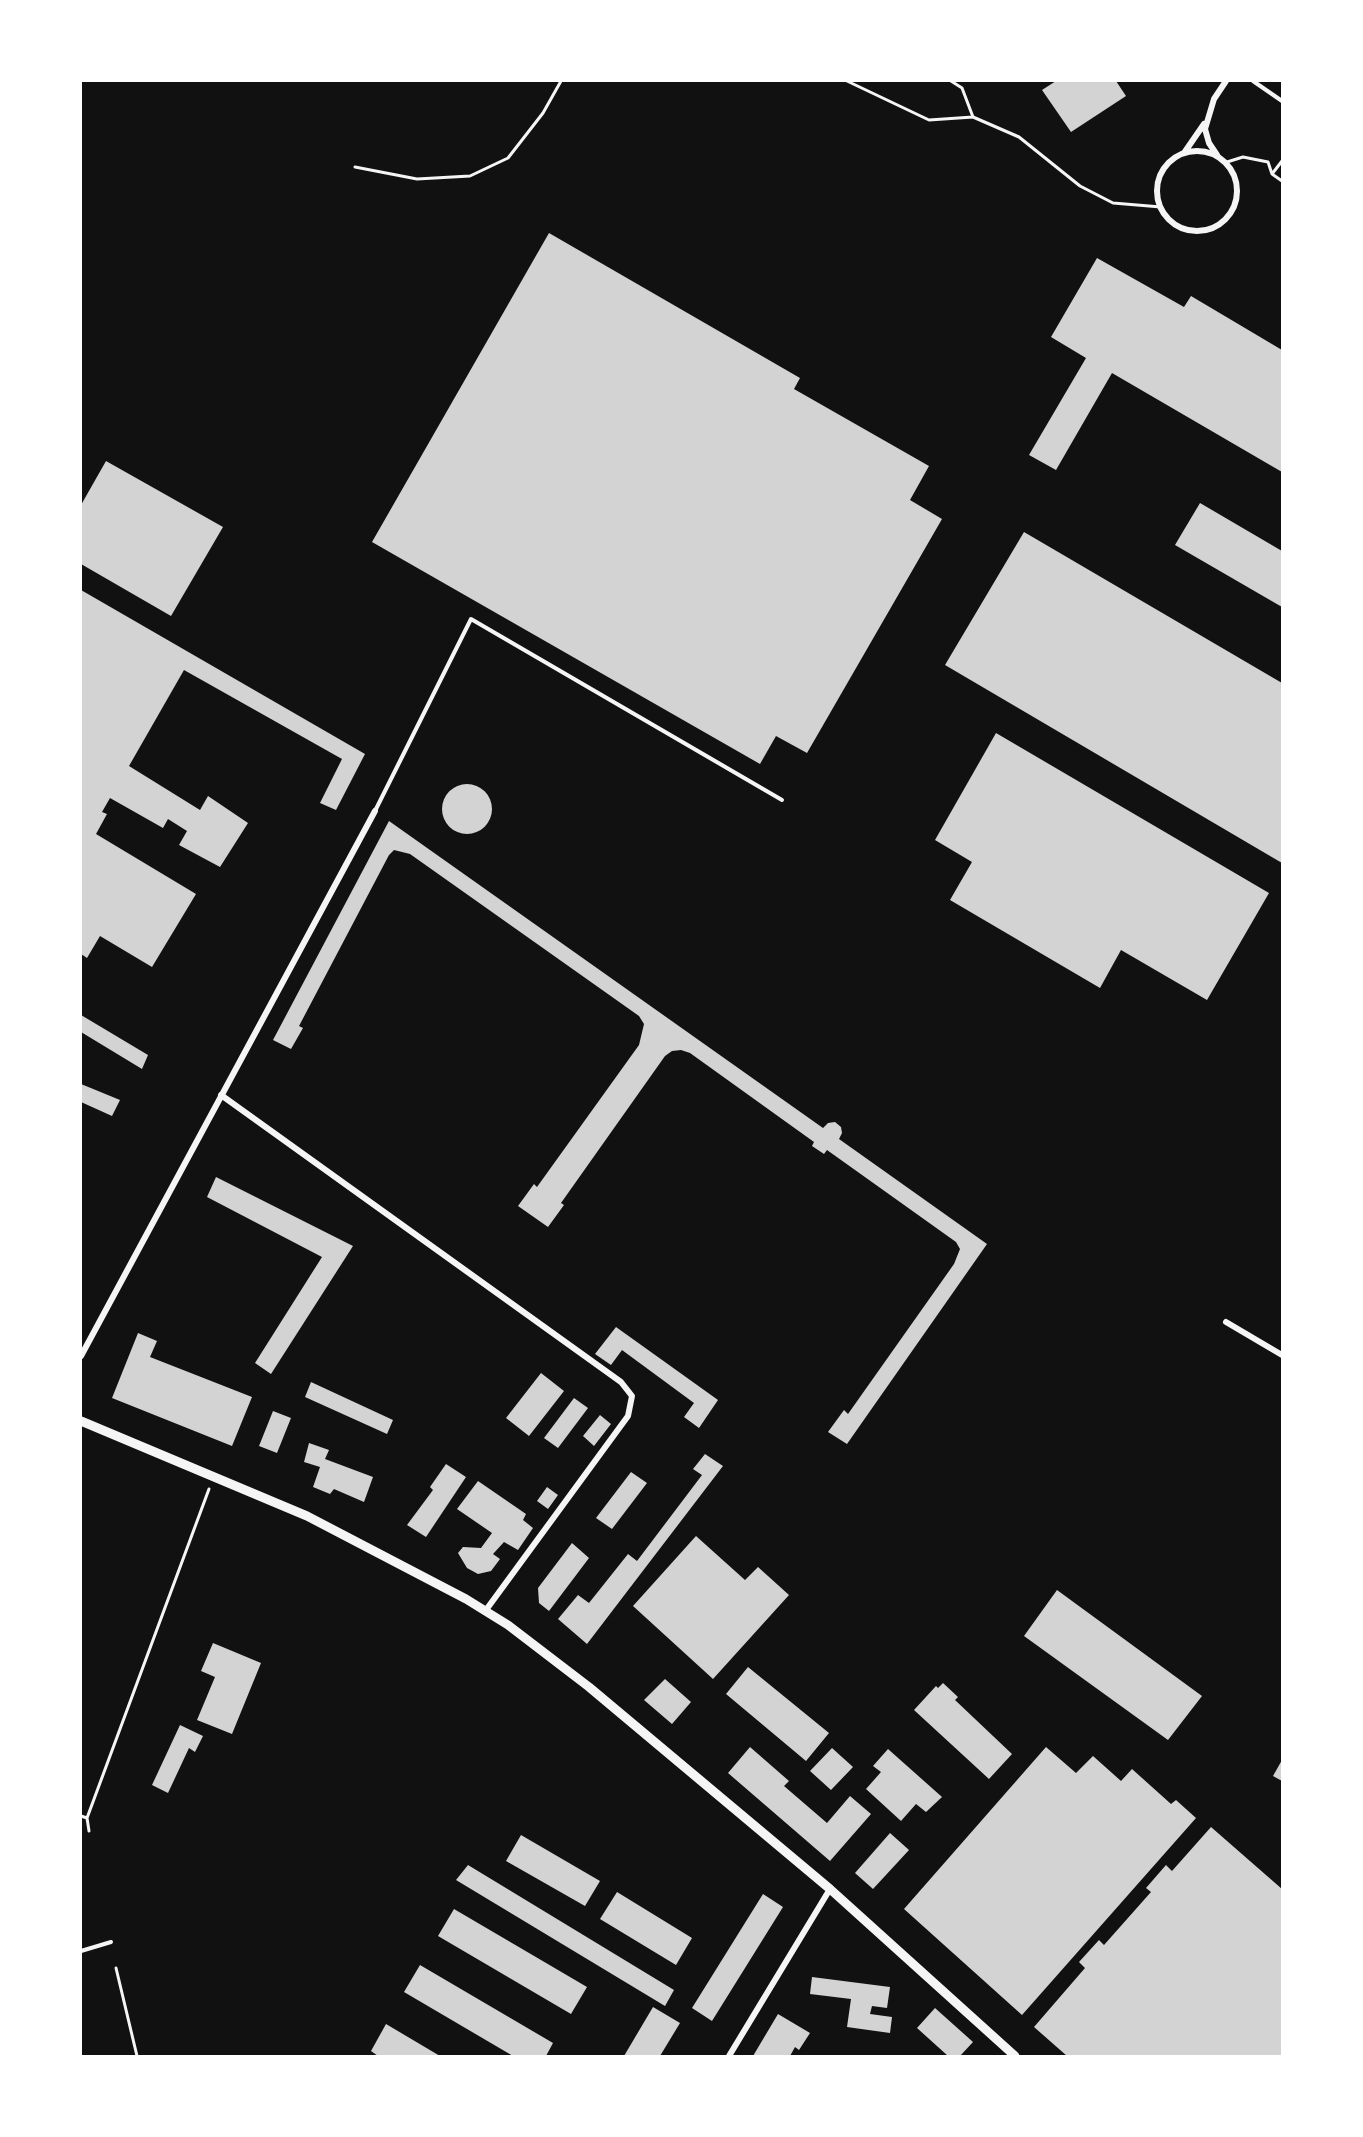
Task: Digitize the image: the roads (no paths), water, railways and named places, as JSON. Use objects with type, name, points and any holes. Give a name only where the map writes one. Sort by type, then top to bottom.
[{"type":"street","points":[[1183,153],[1206,151],[1217,156],[1226,162],[1237,182],[1238,195],[1227,219],[1204,231],[1178,226],[1161,207],[1157,195],[1163,170],[1183,153],[1206,122],[1214,99],[1226,81]]},
{"type":"street","points":[[1206,122],[1207,139],[1217,156]]},
{"type":"street","points":[[81,1356],[375,811]]},
{"type":"street","points":[[221,1095],[621,1382],[632,1396],[628,1416],[486,1610]]},
{"type":"street","points":[[1226,1322],[1282,1355]]},
{"type":"street","points":[[81,1422],[214,1476],[328,1526],[486,1610],[560,1663],[830,1889],[1015,2056]]},
{"type":"street","points":[[729,2056],[830,1889]]},
{"type":"lane","points":[[1253,81],[1282,101]]},
{"type":"lane","points":[[375,811],[471,619],[782,800]]},
{"type":"lane","points":[[81,1951],[111,1942]]}]
